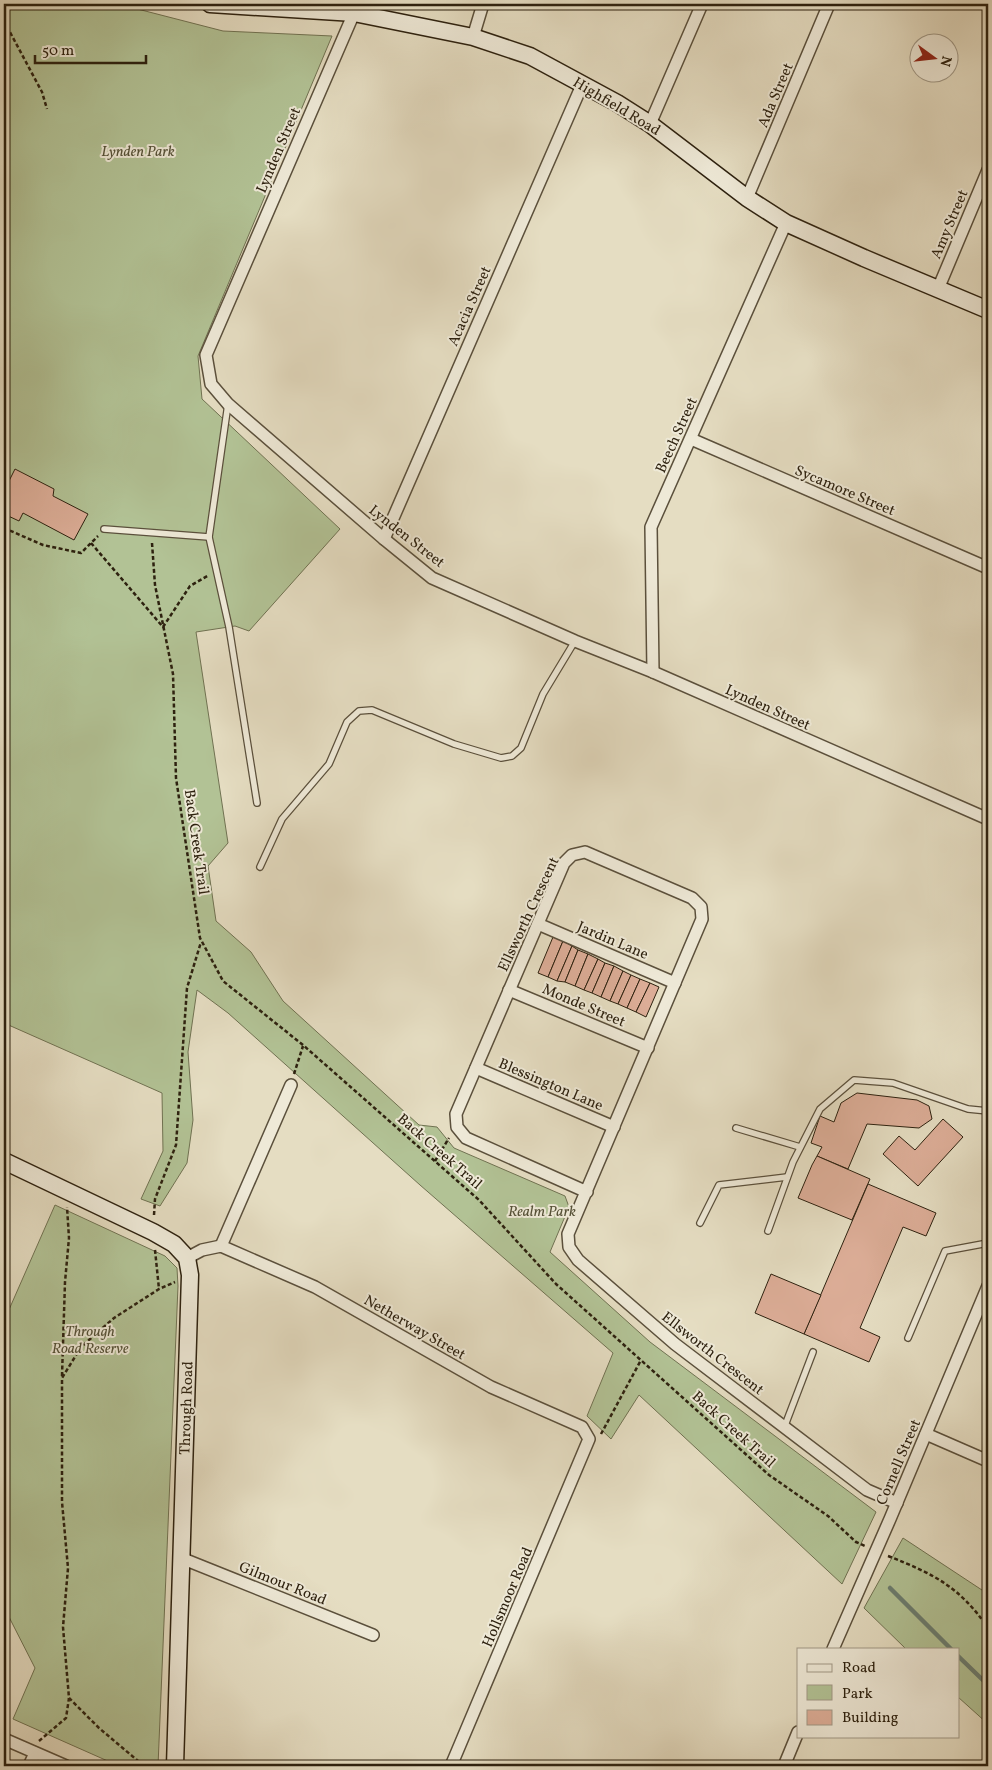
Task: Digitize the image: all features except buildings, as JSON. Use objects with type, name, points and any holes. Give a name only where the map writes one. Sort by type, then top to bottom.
[{"type":"main road","name":"Highfield Road","points":[[210,4],[262,5],[354,12],[473,37],[530,56],[617,103],[650,124],[748,198],[786,222],[988,310]]},
{"type":"main road","points":[[4,1161],[153,1232],[174,1244],[187,1258]]},
{"type":"main road","name":"Through Road","points":[[175,1766],[190,1275],[187,1258]]},
{"type":"street","points":[[473,37],[483,4]]},
{"type":"street","points":[[650,124],[702,4]]},
{"type":"street","name":"Ada Street","points":[[748,198],[829,4]]},
{"type":"street","name":"Lynden Street","points":[[354,12],[206,355],[210,384],[228,404],[432,578],[575,641],[653,672],[988,819]]},
{"type":"street","name":"Acacia Street","points":[[384,539],[582,85]]},
{"type":"street","name":"Amy Street","points":[[938,289],[988,170]]},
{"type":"street","name":"Beech Street","points":[[653,672],[651,527],[786,222]]},
{"type":"street","name":"Sycamore Street","points":[[691,439],[988,568]]},
{"type":"street","name":"Ellsworth Crescent","points":[[457,1127],[456,1114],[564,862],[572,855],[584,852],[692,898],[701,907],[702,919],[568,1234],[570,1247],[578,1260],[676,1344],[867,1490],[897,1503]]},
{"type":"street","name":"Jardin Lane","points":[[538,924],[676,983]]},
{"type":"street","name":"Monde Street","points":[[510,990],[648,1048]]},
{"type":"street","name":"Blessington Lane","points":[[476,1068],[614,1127]]},
{"type":"street","points":[[187,1258],[202,1250],[221,1246],[291,1085]]},
{"type":"street","points":[[457,1127],[466,1138],[587,1192]]},
{"type":"street","name":"Netherway Street","points":[[221,1246],[315,1287],[491,1388],[582,1427],[587,1443]]},
{"type":"street","name":"Cornell Street","points":[[833,1648],[897,1503],[988,1286]]},
{"type":"street","points":[[926,1434],[988,1461]]},
{"type":"street","name":"Hollsmoor Road","points":[[452,1766],[587,1443]]},
{"type":"street","name":"Gilmour Road","points":[[181,1558],[373,1635]]},
{"type":"street","points":[[784,1766],[797,1734]]},
{"type":"street","points":[[4,1740],[66,1766]]},
{"type":"street","points":[[29,1766],[32,1751]]},
{"type":"lane","points":[[228,404],[209,537],[229,627],[257,803]]},
{"type":"lane","points":[[104,529],[209,537]]},
{"type":"lane","points":[[260,867],[282,819],[329,764],[347,722],[358,711],[372,710],[454,744],[501,758],[512,756],[521,748],[543,694],[575,641]]},
{"type":"lane","points":[[768,1230],[787,1177],[820,1109],[854,1080],[893,1083],[968,1109],[988,1111]]},
{"type":"lane","points":[[736,1128],[800,1147]]},
{"type":"lane","points":[[700,1223],[719,1185],[787,1177]]},
{"type":"lane","points":[[908,1338],[945,1251],[988,1243]]},
{"type":"lane","points":[[784,1428],[813,1352]]},
{"type":"path","points":[[4,21],[42,92],[47,109]]},
{"type":"path","points":[[4,528],[43,545],[80,553],[104,529]]},
{"type":"path","name":"Back Creek Trail","points":[[152,533],[155,585],[173,674],[176,778],[201,941],[223,981],[303,1045],[479,1200],[556,1284],[769,1475],[828,1516],[856,1542],[940,1579],[958,1593],[988,1628]]},
{"type":"path","points":[[91,543],[163,627],[190,586],[216,571]]},
{"type":"path","points":[[159,1289],[153,1232],[154,1199],[176,1144],[187,988],[201,941]]},
{"type":"path","points":[[291,1085],[303,1045]]},
{"type":"path","points":[[434,1161],[457,1127]]},
{"type":"path","points":[[32,1751],[66,1718],[69,1698],[64,1627],[68,1568],[62,1502],[62,1378],[65,1282],[69,1238],[66,1190]]},
{"type":"path","points":[[62,1378],[81,1347],[114,1318],[159,1289],[190,1275]]},
{"type":"path","points":[[587,1443],[599,1437],[641,1360]]},
{"type":"path","points":[[69,1698],[99,1728],[144,1766]]},
{"type":"green space","name":"Lynden Park","points":[[4,4],[118,4],[223,31],[332,36],[198,356],[202,399],[340,529],[249,631],[235,626],[196,632],[228,843],[208,866],[216,921],[251,952],[283,1001],[419,1125],[437,1127],[454,1148],[565,1196],[569,1207],[550,1252],[650,1342],[876,1512],[842,1584],[639,1395],[611,1439],[587,1416],[613,1353],[420,1185],[228,1013],[197,990],[188,1052],[193,1120],[187,1163],[160,1206],[141,1199],[163,1151],[162,1093],[4,1023]]},
{"type":"green space","name":"Through Road Reserve","points":[[55,1205],[165,1256],[177,1268],[178,1286],[158,1766],[119,1766],[13,1719],[35,1668],[9,1617],[4,1615],[4,1321]]},
{"type":"green space","points":[[903,1538],[988,1594],[988,1724],[960,1699],[960,1648],[905,1648],[864,1608]]},
{"type":"waterway","points":[[890,1588],[950,1648]]},
{"type":"waterway","points":[[960,1658],[988,1685]]},
{"type":"park label","name":"Realm Park","points":[[542,1211]]}]
